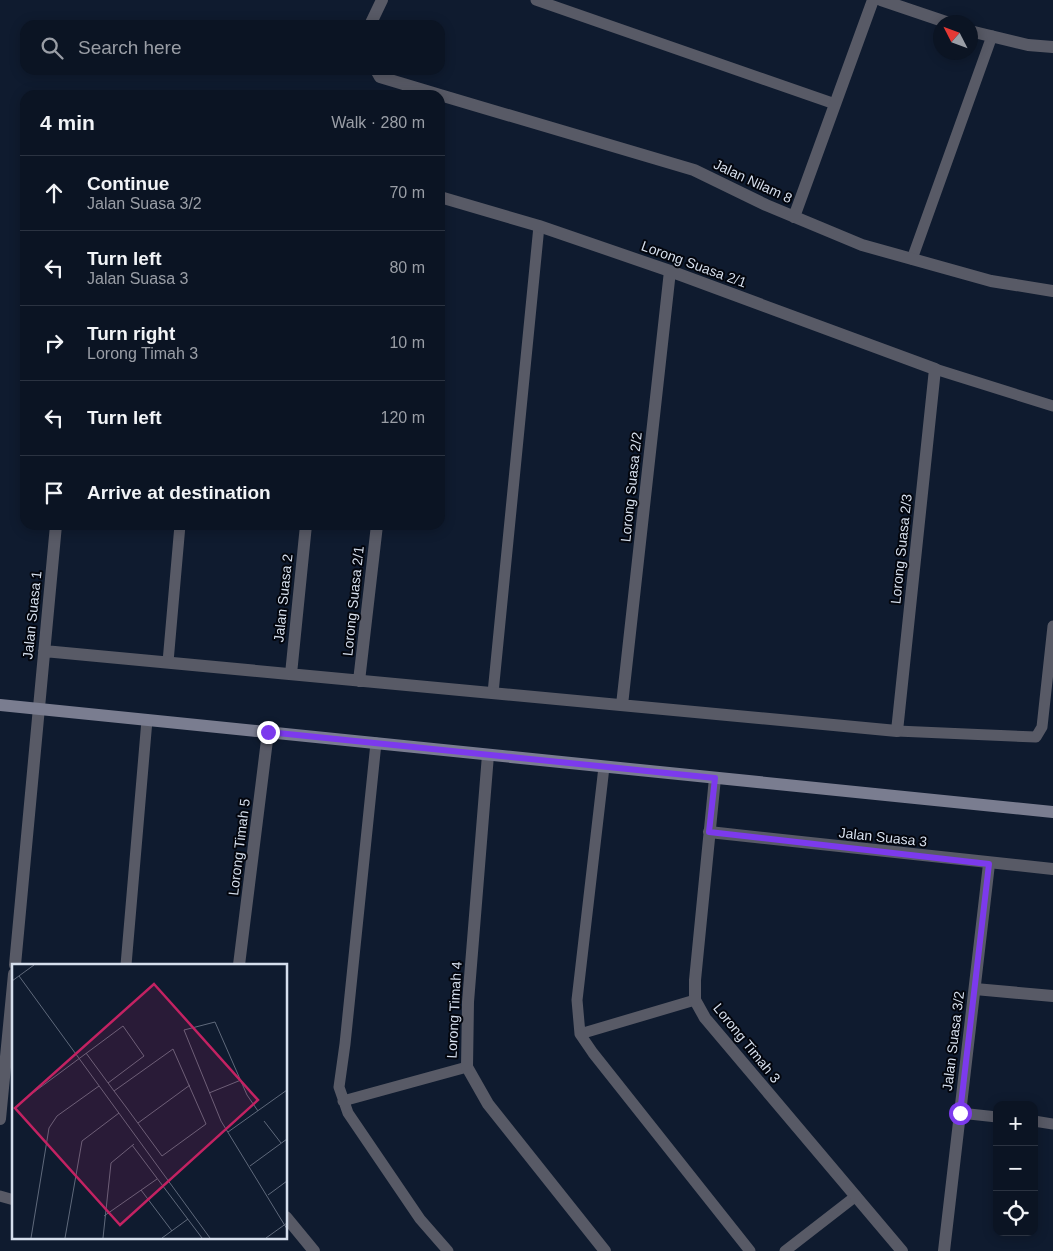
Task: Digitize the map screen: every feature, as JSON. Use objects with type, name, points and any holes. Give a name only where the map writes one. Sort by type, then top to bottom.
[{"type":"street","points":[[372,20],[382,0]]},
{"type":"street","points":[[794,217],[873,0]]},
{"type":"street","points":[[881,0],[933,18]]},
{"type":"street","points":[[978,33],[1028,45],[1053,46]]},
{"type":"street","name":"Jalan Nilam 8","points":[[378,75],[380,78],[422,90]]},
{"type":"street","name":"Jalan Nilam 8","points":[[445,96],[694,170],[766,205],[862,245],[991,281],[1053,291]]},
{"type":"street","name":"Lorong Suasa 2/1","points":[[445,198],[539,226],[670,271],[935,369]]},
{"type":"street","name":"Lorong Suasa 2/2","points":[[622,705],[670,271]]},
{"type":"street","name":"Lorong Suasa 2/3","points":[[897,731],[935,369]]},
{"type":"street","name":"Jalan Suasa 1","points":[[15,964],[56,530]]},
{"type":"street","name":"Jalan Suasa 2","points":[[290,674],[305,530]]},
{"type":"street","name":"Lorong Suasa 2/1","points":[[359,681],[376,530]]},
{"type":"street","points":[[44,651],[897,731]]},
{"type":"street","points":[[0,705],[1053,812]]},
{"type":"street","name":"Lorong Timah 5","points":[[239,964],[268,732]]},
{"type":"street","name":"Lorong Timah 4","points":[[488,755],[468,1002],[466,1067],[488,1104],[602,1250]]},
{"type":"street","name":"Lorong Timah 3","points":[[715,778],[695,980],[695,1000],[705,1018],[902,1251]]},
{"type":"street","name":"Jalan Suasa 3","points":[[709,832],[989,864],[1053,869]]},
{"type":"street","name":"Jalan Suasa 3/2","points":[[944,1251],[989,864]]},
{"type":"street","points":[[975,989],[1053,996]]},
{"type":"street","points":[[0,1119],[12,996]]},
{"type":"street","points":[[288,1219],[314,1251]]},
{"type":"lane","points":[[536,0],[836,104]]},
{"type":"lane","points":[[912,259],[992,36]]},
{"type":"lane","points":[[493,693],[539,226]]},
{"type":"lane","points":[[935,369],[1053,406]]},
{"type":"lane","points":[[168,662],[180,530]]},
{"type":"lane","points":[[897,731],[1036,737],[1042,727],[1053,626]]},
{"type":"lane","points":[[126,964],[147,720]]},
{"type":"lane","points":[[376,743],[339,1087],[348,1113],[415,1210],[448,1251]]},
{"type":"lane","points":[[604,766],[577,1000],[580,1034],[750,1251]]},
{"type":"lane","points":[[580,1034],[695,1000]]},
{"type":"lane","points":[[344,1101],[466,1067]]},
{"type":"lane","points":[[960,1113],[993,1117]]},
{"type":"lane","points":[[1038,1122],[1053,1124]]},
{"type":"lane","points":[[785,1251],[856,1196]]},
{"type":"route","points":[[268,732],[715,778],[709,832],[989,864],[960,1113]]}]
